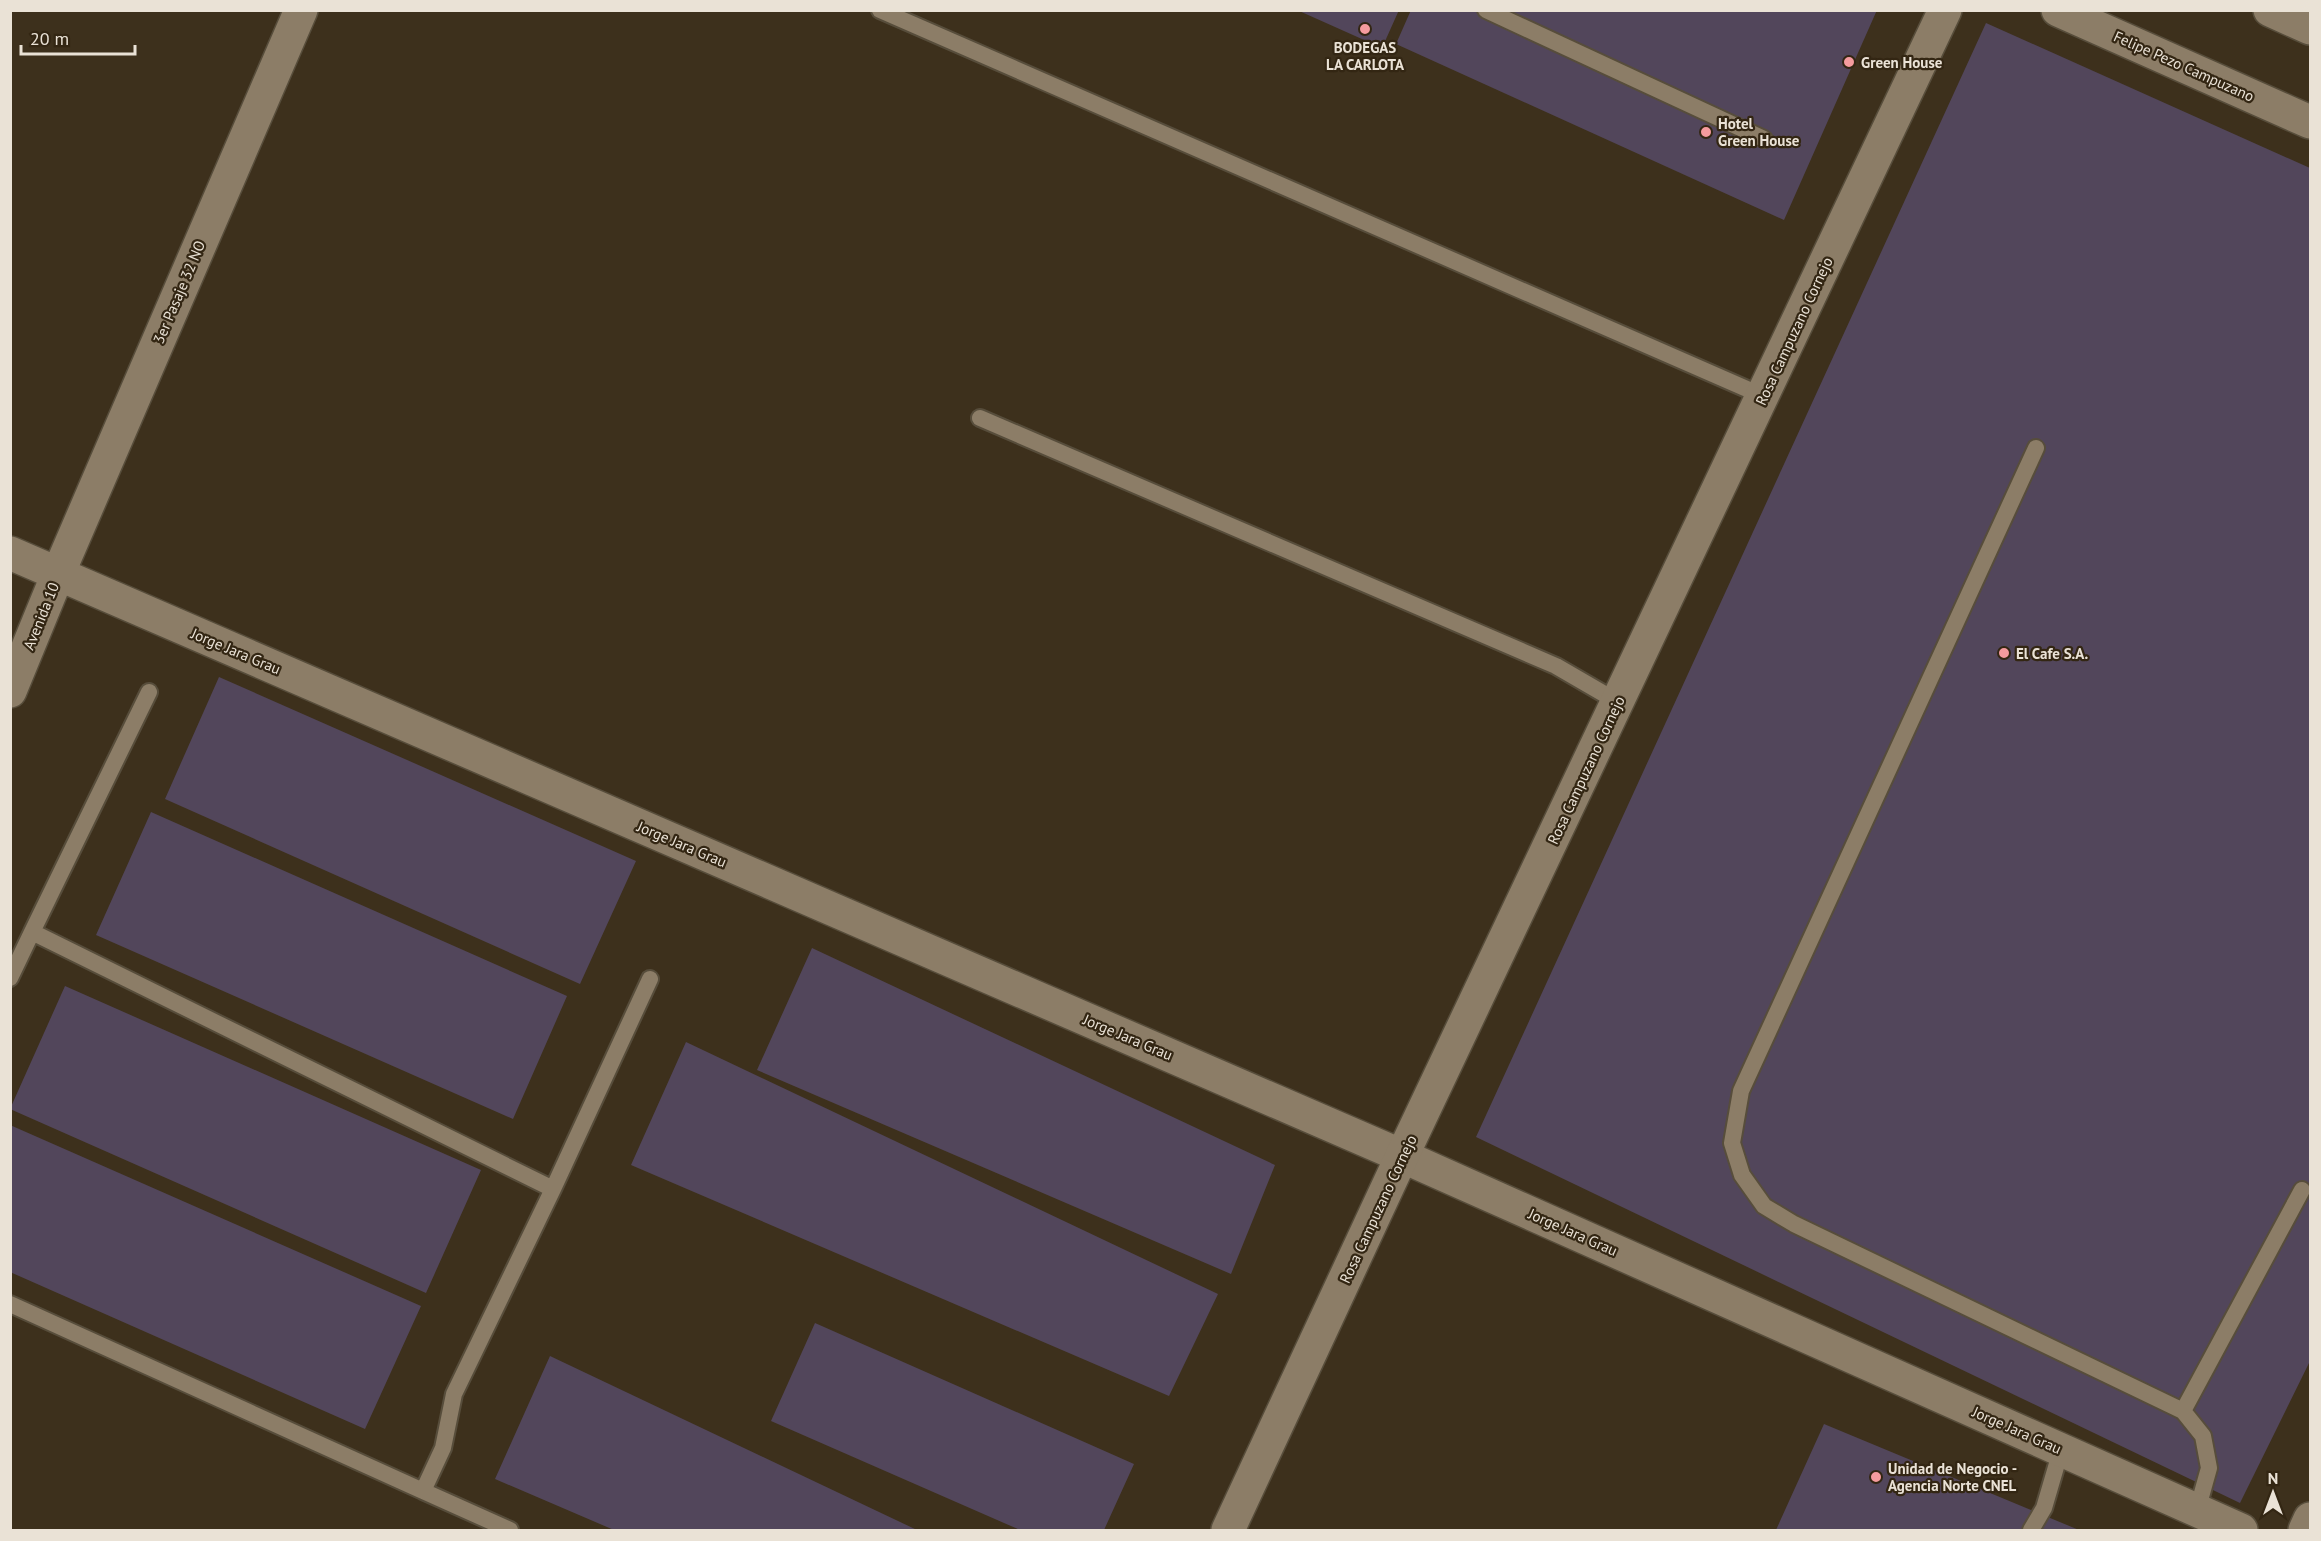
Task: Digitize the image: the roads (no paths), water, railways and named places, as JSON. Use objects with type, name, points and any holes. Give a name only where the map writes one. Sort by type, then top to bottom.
[{"type":"street","name":"3er Pasaje 32 NO","points":[[58,574],[301,10]]},
{"type":"street","points":[[2270,10],[2310,28]]},
{"type":"street","name":"Felipe Pezo Campuzano","points":[[2066,12],[2310,122]]},
{"type":"street","name":"Rosa Campuzano Cornejo","points":[[1228,1530],[1402,1156],[1763,396],[1938,13]]},
{"type":"street","name":"Jorge Jara Grau","points":[[10,553],[1402,1156],[2241,1530]]},
{"type":"street","name":"Avenida 10","points":[[10,691],[58,574]]},
{"type":"street","points":[[2305,1530],[2310,1519]]},
{"type":"lane","points":[[880,10],[1763,396]]},
{"type":"lane","points":[[1486,10],[1764,139]]},
{"type":"lane","points":[[980,418],[1556,666],[1618,702]]},
{"type":"lane","points":[[2036,448],[1741,1091],[1732,1143],[1742,1175],[1764,1206],[1794,1224],[2183,1411],[2203,1436],[2209,1468],[2197,1511]]},
{"type":"lane","points":[[10,978],[149,692]]},
{"type":"lane","points":[[32,932],[552,1189]]},
{"type":"lane","points":[[423,1491],[443,1448],[453,1394],[650,978]]},
{"type":"lane","points":[[2183,1411],[2302,1190]]},
{"type":"lane","points":[[10,1304],[510,1530]]},
{"type":"lane","points":[[2031,1530],[2044,1508],[2061,1450]]},
{"type":"place","name":"BODEGAS LA CARLOTA","points":[[1365,29]]},
{"type":"place","name":"Green House","points":[[1849,62]]},
{"type":"place","name":"Hotel Green House","points":[[1706,132]]},
{"type":"place","name":"El Cafe S.A.","points":[[2004,653]]},
{"type":"place","name":"Unidad de Negocio - Agencia Norte CNEL","points":[[1876,1477]]}]
